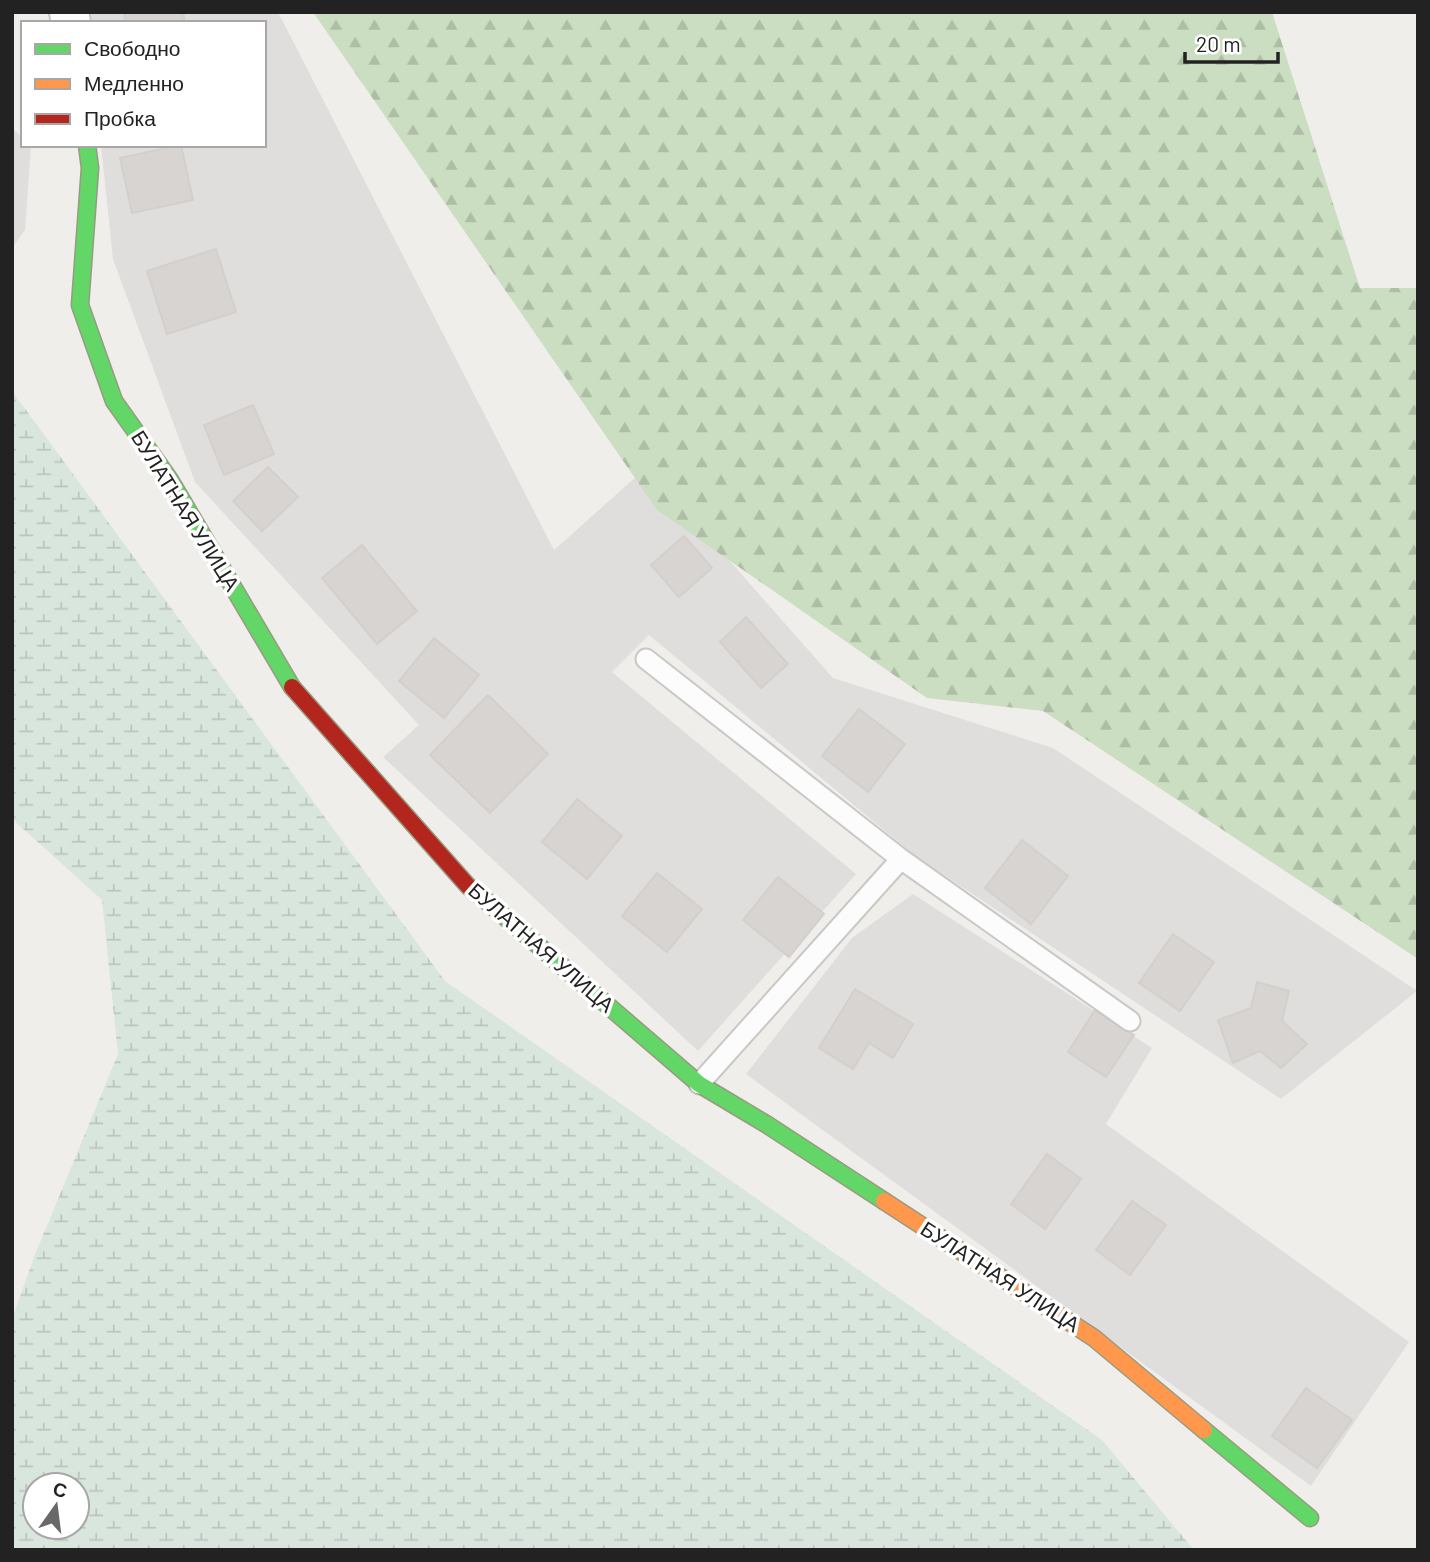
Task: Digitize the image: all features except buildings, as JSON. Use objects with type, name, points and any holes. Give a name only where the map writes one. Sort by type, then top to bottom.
[{"type":"street","name":"БУЛАТНАЯ УЛИЦА","points":[[87,147],[90,168],[80,305],[114,401],[170,480],[293,688],[468,886],[699,1084],[1094,1338],[1310,1518]]},
{"type":"lane","points":[[646,659],[901,859],[1130,1021]]},
{"type":"lane","points":[[699,1084],[901,859]]},
{"type":"shaded area","points":[[87,12],[278,12],[554,550],[647,467],[833,678],[1053,748],[1417,991],[1281,1099],[914,855],[649,635],[612,672],[856,874],[698,1051],[383,757],[419,725],[195,482],[113,259],[101,147],[266,147],[266,21],[88,21]]},
{"type":"shaded area","points":[[12,128],[21,136],[21,147],[31,147],[25,230],[12,248]]},
{"type":"shaded area","points":[[913,894],[1152,1048],[1106,1124],[1409,1342],[1311,1486],[746,1074],[852,938]]},
{"type":"green space","points":[[313,12],[1272,12],[1360,288],[1418,288],[1418,959],[1043,711],[927,698],[657,510]]},
{"type":"green space","points":[[12,391],[445,981],[1102,1440],[1194,1550],[12,1550],[12,1319],[34,1257],[118,1054],[102,900],[12,819]]},
{"type":"traffic: fast","points":[[87,147],[90,168],[80,305],[114,401],[170,480],[292,687]]},
{"type":"traffic: fast","points":[[483,898],[699,1084],[884,1201]]},
{"type":"traffic: fast","points":[[1204,1430],[1310,1518]]},
{"type":"traffic: slow","points":[[884,1201],[1094,1338],[1204,1430]]},
{"type":"traffic: jam","points":[[292,687],[468,886],[483,898]]}]
